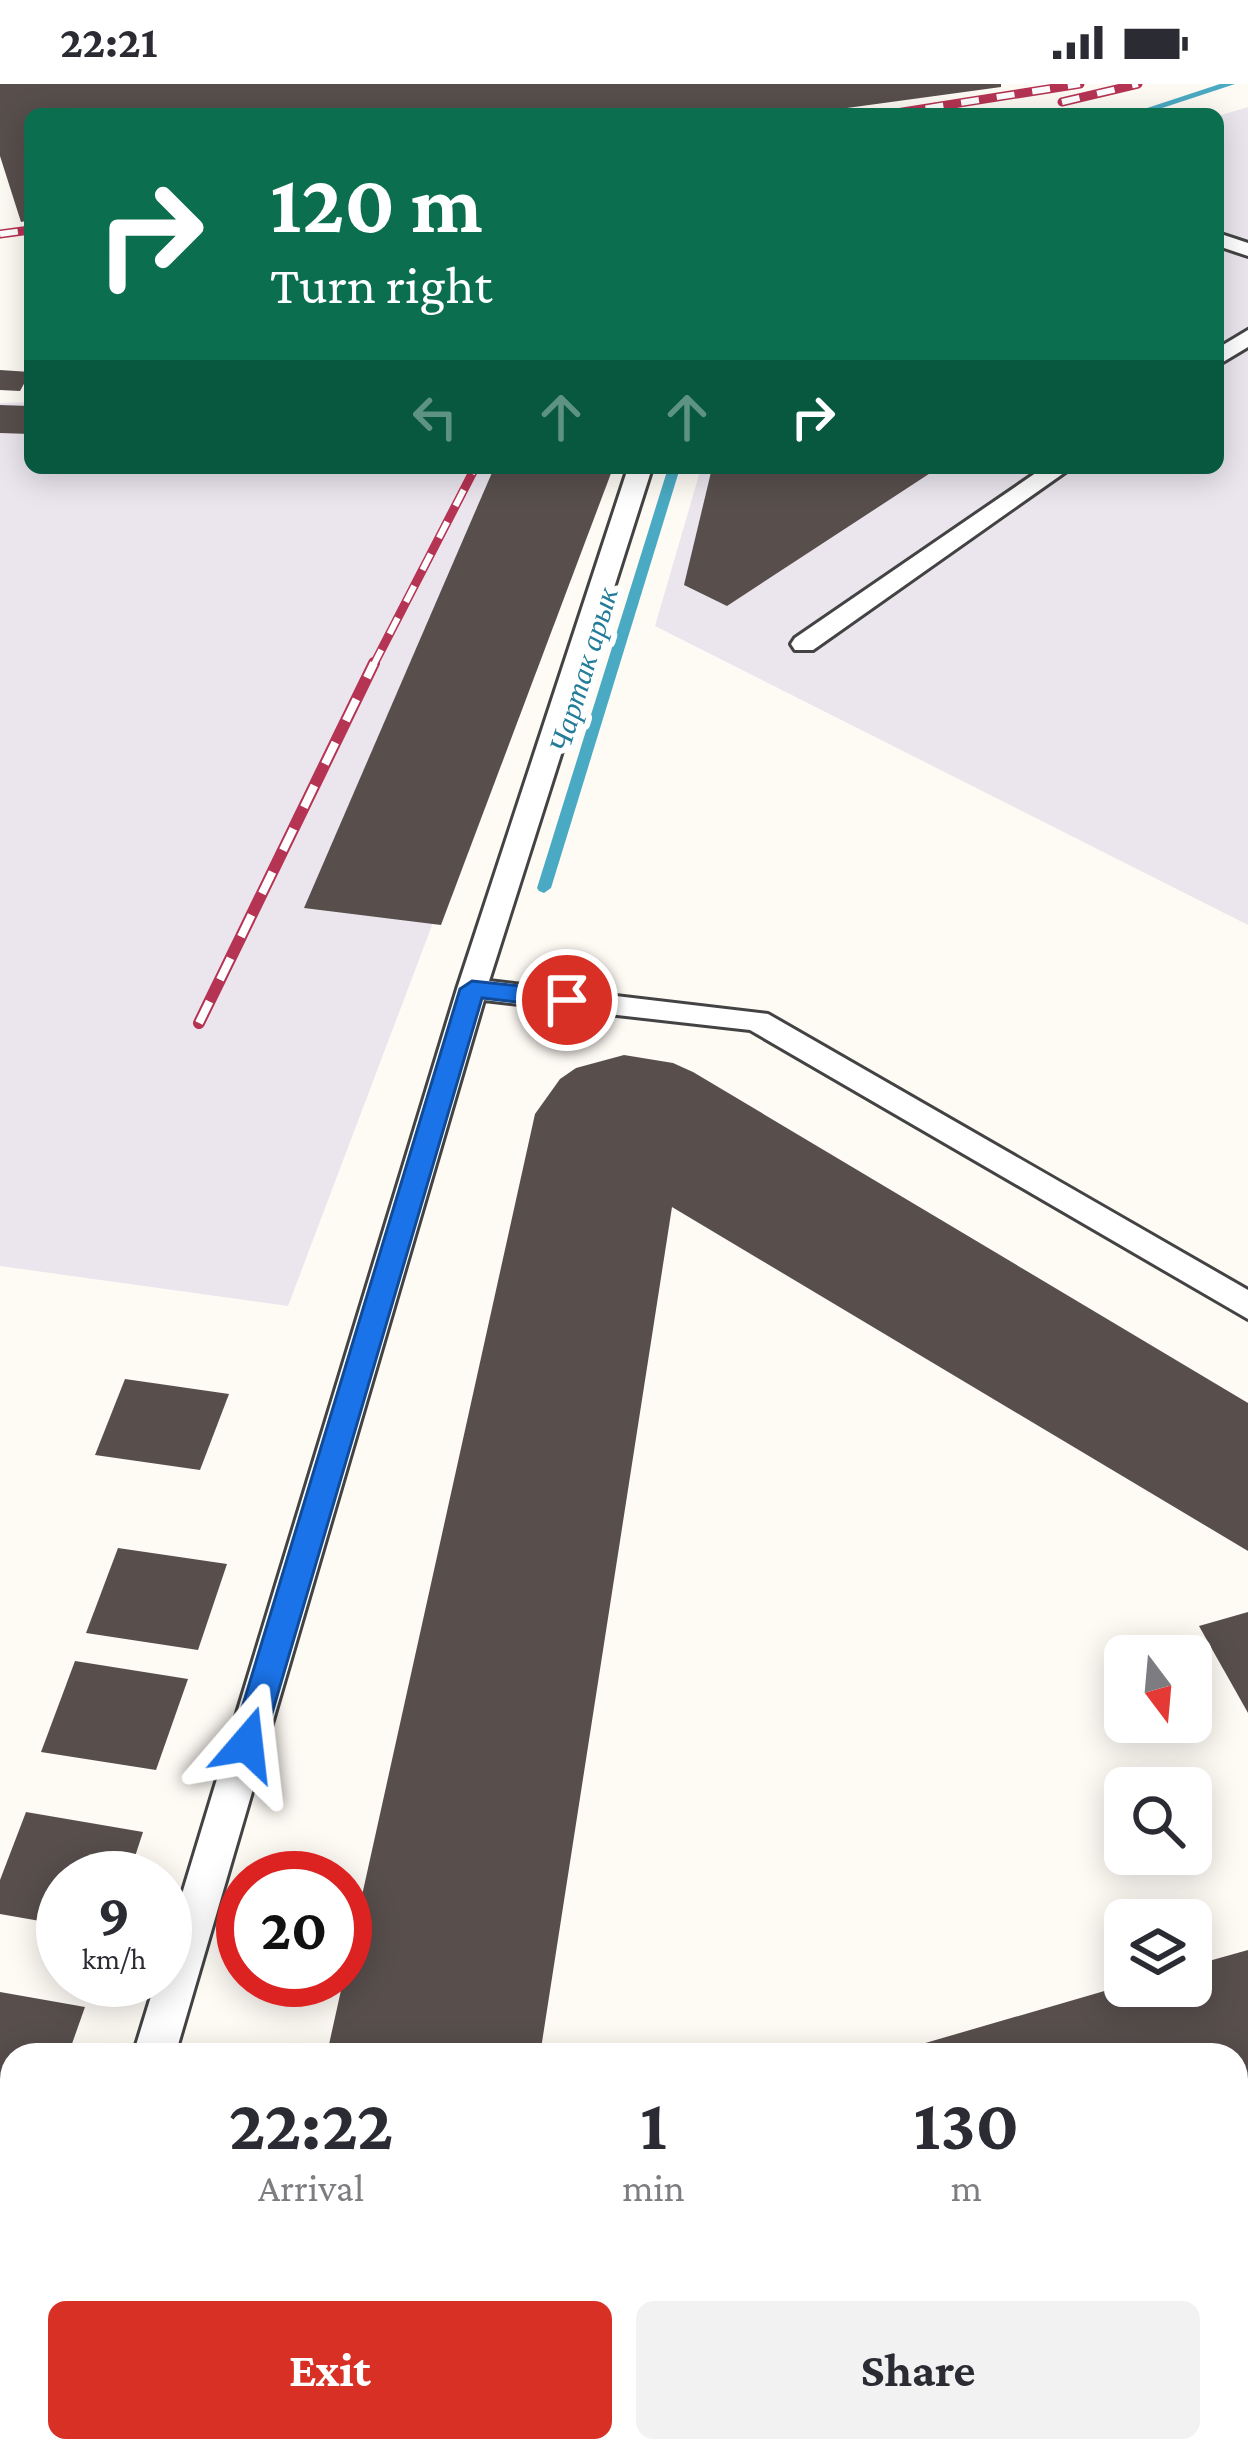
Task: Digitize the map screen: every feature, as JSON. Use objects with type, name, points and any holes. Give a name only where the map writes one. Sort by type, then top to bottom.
[{"type":"lane","points":[[158,2043],[472,989],[638,474]]},
{"type":"lane","points":[[804,644],[1050,474]]},
{"type":"lane","points":[[472,989],[757,1021],[1248,1306]]},
{"type":"shaded area","points":[[1248,107],[1248,925],[655,626],[699,474],[1224,474],[1224,114]]},
{"type":"shaded area","points":[[24,402],[24,474],[603,474],[288,1306],[0,1266],[0,403]]},
{"type":"building","points":[[0,84],[1001,84],[847,108],[24,108],[21,222],[0,156]]},
{"type":"building","points":[[0,370],[24,372],[20,391],[0,390]]},
{"type":"building","points":[[0,405],[24,406],[24,434],[0,433]]},
{"type":"building","points":[[491,474],[611,474],[441,925],[304,908]]},
{"type":"building","points":[[711,474],[929,474],[727,606],[684,585]]},
{"type":"building","points":[[624,1055],[673,1063],[693,1072],[1248,1403],[1248,1551],[672,1207],[542,2043],[329,2043],[337,2007],[372,2007],[372,1851],[535,1114],[560,1079],[576,1068]]},
{"type":"building","points":[[125,1379],[229,1394],[200,1470],[95,1455]]},
{"type":"building","points":[[118,1548],[227,1564],[198,1650],[86,1633]]},
{"type":"building","points":[[1248,1612],[1248,1713],[1212,1649],[1212,1635],[1204,1635],[1199,1626]]},
{"type":"building","points":[[75,1661],[188,1679],[156,1770],[41,1752]]},
{"type":"building","points":[[26,1812],[143,1832],[137,1851],[36,1851],[36,1920],[0,1914],[0,1880]]},
{"type":"building","points":[[1248,1950],[1248,2043],[925,2043],[1104,1991],[1104,2007],[1212,2007],[1212,1960]]},
{"type":"building","points":[[0,1992],[36,1998],[36,2007],[85,2007],[72,2043],[0,2043]]},
{"type":"waterway","name":"Чартак арык","points":[[1153,108],[1230,84]]},
{"type":"waterway","name":"Чартак арык","points":[[544,888],[672,474]]},
{"type":"railway","points":[[928,108],[1080,84]]},
{"type":"railway","points":[[1062,102],[1138,84]]},
{"type":"railway","points":[[0,234],[24,231]]},
{"type":"railway","points":[[373,666],[472,474]]},
{"type":"railway","points":[[199,1023],[374,663]]},
{"type":"route","points":[[247,1744],[472,989],[567,1000]]}]
